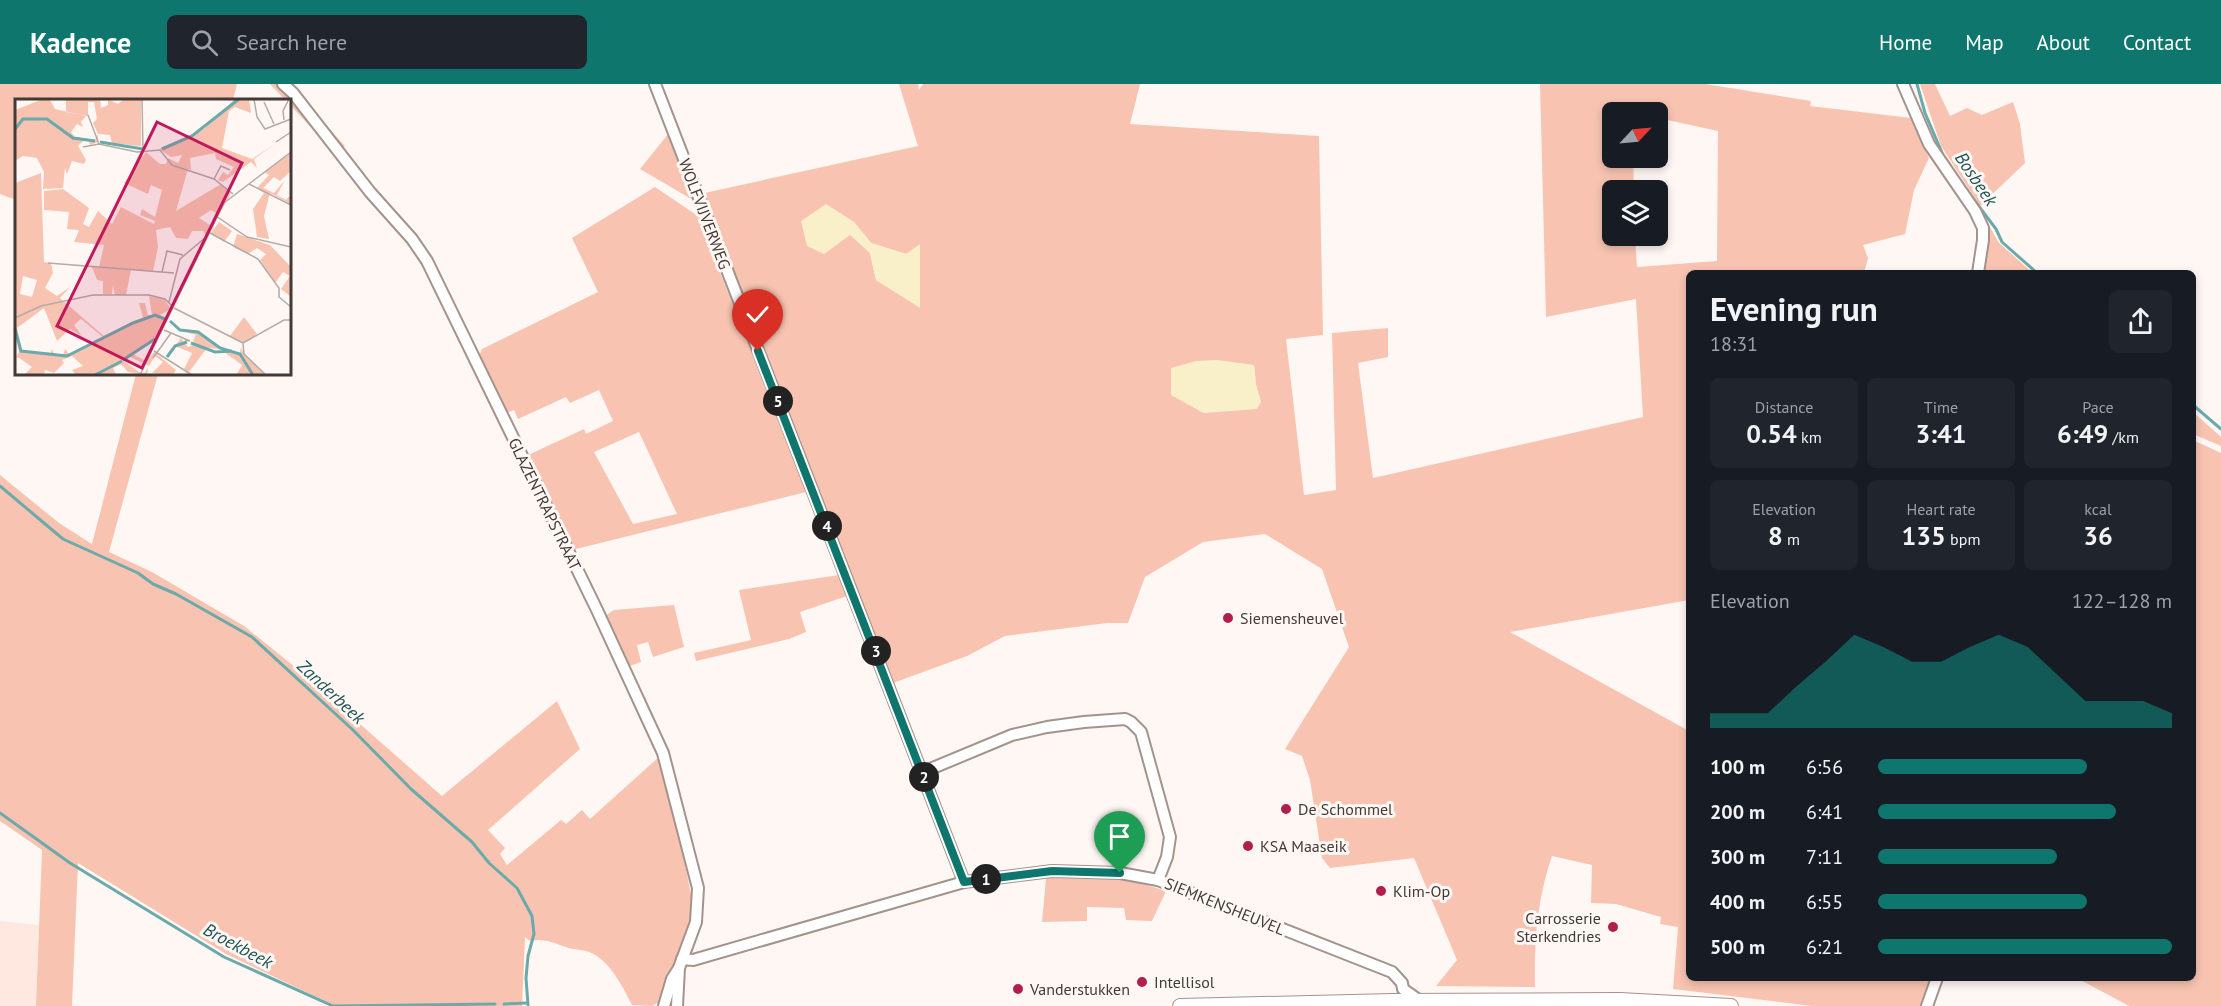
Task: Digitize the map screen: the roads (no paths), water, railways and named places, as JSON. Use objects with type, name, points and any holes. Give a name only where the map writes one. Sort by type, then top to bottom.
[{"type":"main road","points":[[1180,1006],[1420,1001],[1731,1006]]},
{"type":"street","name":"GLAZENTRAPSTRAAT","points":[[283,84],[293,93],[370,192],[412,238],[428,261],[597,610],[663,753],[698,888],[696,922],[680,964],[667,989],[664,1006]]},
{"type":"street","name":"WOLFVIJVERWEG","points":[[655,84],[964,882]]},
{"type":"street","points":[[1903,84],[1929,144],[1975,211],[1983,228],[1978,270]]},
{"type":"street","points":[[922,772],[1012,735],[1084,722],[1125,719],[1141,732],[1170,837],[1167,857],[1158,880]]},
{"type":"street","name":"SIEMKENSHEUVEL","points":[[680,964],[964,882],[1052,871],[1120,873],[1158,880],[1392,972],[1402,983],[1403,989],[1420,1001]]},
{"type":"street","name":"GLAZENTRAPSTRAAT","points":[[677,1006],[680,964]]},
{"type":"street","points":[[1928,1006],[1936,981]]},
{"type":"street","points":[[1393,1001],[1403,989]]},
{"type":"waterway","name":"Bosbeek","points":[[1917,84],[1925,113],[1943,155]]},
{"type":"waterway","name":"Bosbeek","points":[[1965,188],[1996,229],[2002,242],[2034,270]]},
{"type":"waterway","name":"Bosbeek","points":[[2196,408],[2221,429]]},
{"type":"waterway","name":"Zanderbeek","points":[[0,486],[63,539],[138,573],[153,584],[176,594],[252,637],[353,730],[411,789],[472,842],[489,863],[517,888],[532,916],[534,934],[528,956],[526,978],[528,1005]]},
{"type":"waterway","name":"Broekbeek","points":[[0,813],[70,863],[224,957],[333,1006],[495,1004]]},
{"type":"waterway","name":"Broekbeek","points":[[504,1004],[527,1003]]},
{"type":"place","name":"Siemensheuvel","points":[[1228,618]]},
{"type":"place","name":"De Schommel","points":[[1286,809]]},
{"type":"place","name":"KSA Maaseik","points":[[1248,846]]},
{"type":"place","name":"Klim-Op","points":[[1381,891]]},
{"type":"place","name":"Carrosserie Sterkendries","points":[[1613,927]]},
{"type":"place","name":"Intellisol","points":[[1142,982]]},
{"type":"place","name":"Vanderstukken","points":[[1018,989]]}]
